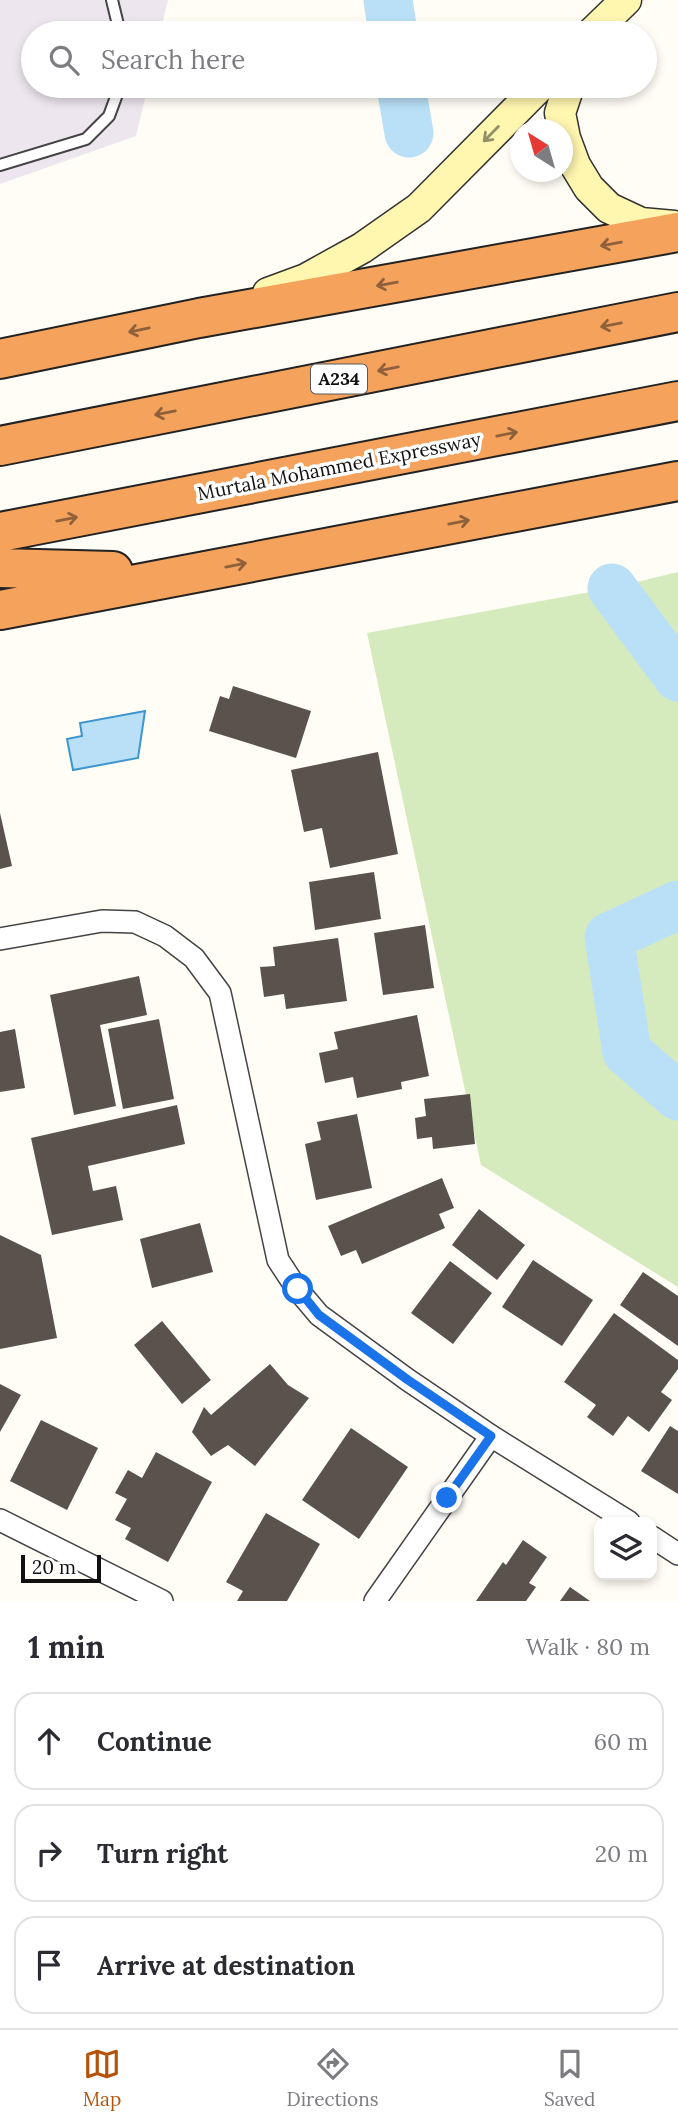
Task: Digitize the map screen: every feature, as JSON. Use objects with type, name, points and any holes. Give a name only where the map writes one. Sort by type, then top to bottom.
[{"type":"highway","points":[[0,359],[199,318],[678,232]]},
{"type":"highway","name":"A234","points":[[0,446],[678,312]]},
{"type":"highway","name":"Murtala Mohammed Expressway","points":[[0,532],[678,401]]},
{"type":"highway","points":[[0,610],[678,481]]},
{"type":"highway","points":[[0,569],[190,573]]},
{"type":"street","points":[[604,21],[626,0]]},
{"type":"street","points":[[199,318],[306,279],[362,248],[419,208],[528,98]]},
{"type":"street","points":[[565,98],[560,113],[565,138],[575,165],[589,188],[609,208],[641,223],[678,226]]},
{"type":"street","points":[[0,939],[103,921],[135,922],[165,936],[194,958],[220,993],[278,1260],[298,1289],[319,1315],[408,1380],[491,1436],[621,1517]]},
{"type":"street","points":[[374,1601],[491,1436]]},
{"type":"street","points":[[0,1520],[162,1601]]},
{"type":"street","points":[[657,1540],[678,1554]]},
{"type":"lane","points":[[112,0],[117,21]]},
{"type":"lane","points":[[0,165],[86,139],[109,116],[116,98]]},
{"type":"shaded area","points":[[0,0],[168,0],[163,21],[21,21],[21,98],[145,98],[136,136],[0,184]]},
{"type":"green space","points":[[678,572],[678,1287],[481,1165],[367,633],[612,588]]},
{"type":"water","points":[[145,711],[138,758],[73,770],[67,739],[82,736],[80,723]]},
{"type":"building","points":[[233,686],[311,711],[296,758],[209,731],[220,696],[229,699]]},
{"type":"building","points":[[378,752],[398,854],[330,868],[322,828],[304,832],[291,770]]},
{"type":"building","points":[[0,813],[12,866],[0,869]]},
{"type":"building","points":[[374,872],[381,919],[315,930],[309,882]]},
{"type":"building","points":[[425,925],[434,988],[383,995],[374,933]]},
{"type":"building","points":[[338,938],[347,1001],[286,1009],[284,994],[264,997],[260,967],[275,966],[273,947]]},
{"type":"building","points":[[139,976],[147,1015],[100,1025],[116,1106],[74,1115],[50,995]]},
{"type":"building","points":[[417,1015],[429,1076],[401,1082],[402,1089],[357,1098],[353,1077],[325,1083],[319,1053],[338,1049],[334,1032]]},
{"type":"building","points":[[159,1019],[174,1099],[123,1109],[108,1029]]},
{"type":"building","points":[[15,1029],[25,1088],[0,1092],[0,1032]]},
{"type":"building","points":[[470,1094],[475,1144],[433,1149],[432,1137],[417,1139],[415,1118],[426,1116],[424,1099]]},
{"type":"building","points":[[177,1105],[185,1144],[88,1166],[93,1191],[116,1186],[123,1220],[52,1235],[31,1138]]},
{"type":"building","points":[[357,1114],[372,1188],[316,1200],[305,1144],[321,1140],[317,1122]]},
{"type":"building","points":[[442,1178],[454,1208],[439,1214],[445,1228],[362,1264],[356,1250],[341,1256],[328,1226]]},
{"type":"building","points":[[479,1209],[525,1245],[497,1280],[452,1245]]},
{"type":"building","points":[[200,1223],[213,1272],[152,1288],[140,1239]]},
{"type":"building","points":[[0,1235],[41,1255],[57,1338],[0,1349]]},
{"type":"building","points":[[533,1260],[593,1300],[562,1346],[502,1307]]},
{"type":"building","points":[[450,1261],[492,1293],[453,1344],[411,1313]]},
{"type":"building","points":[[643,1272],[678,1296],[678,1346],[620,1305]]},
{"type":"building","points":[[614,1313],[678,1360],[678,1369],[661,1392],[672,1400],[649,1432],[628,1416],[613,1436],[587,1417],[596,1405],[564,1382]]},
{"type":"building","points":[[162,1321],[211,1380],[182,1404],[134,1345]]},
{"type":"building","points":[[270,1364],[288,1385],[309,1398],[255,1466],[228,1445],[211,1456],[192,1432],[204,1407],[211,1415]]},
{"type":"building","points":[[0,1384],[21,1395],[0,1432]]},
{"type":"building","points":[[41,1420],[98,1448],[67,1510],[10,1481]]},
{"type":"building","points":[[670,1426],[678,1431],[678,1494],[641,1471]]},
{"type":"building","points":[[351,1428],[408,1467],[359,1539],[302,1500]]},
{"type":"building","points":[[156,1452],[212,1482],[168,1562],[125,1539],[131,1528],[115,1520],[127,1499],[115,1493],[128,1470],[142,1478]]},
{"type":"building","points":[[266,1513],[320,1544],[287,1601],[237,1601],[243,1591],[226,1582]]},
{"type":"building","points":[[523,1540],[547,1557],[529,1583],[536,1587],[526,1601],[476,1601],[503,1562],[506,1565]]},
{"type":"building","points":[[570,1587],[590,1601],[560,1601]]},
{"type":"waterway","points":[[388,0],[391,21]]},
{"type":"waterway","points":[[403,98],[409,133]]},
{"type":"waterway","points":[[612,588],[678,677]]},
{"type":"waterway","points":[[678,905],[609,937],[627,1052],[678,1096]]},
{"type":"route","points":[[298,1289],[319,1315],[491,1436],[447,1498]]}]
